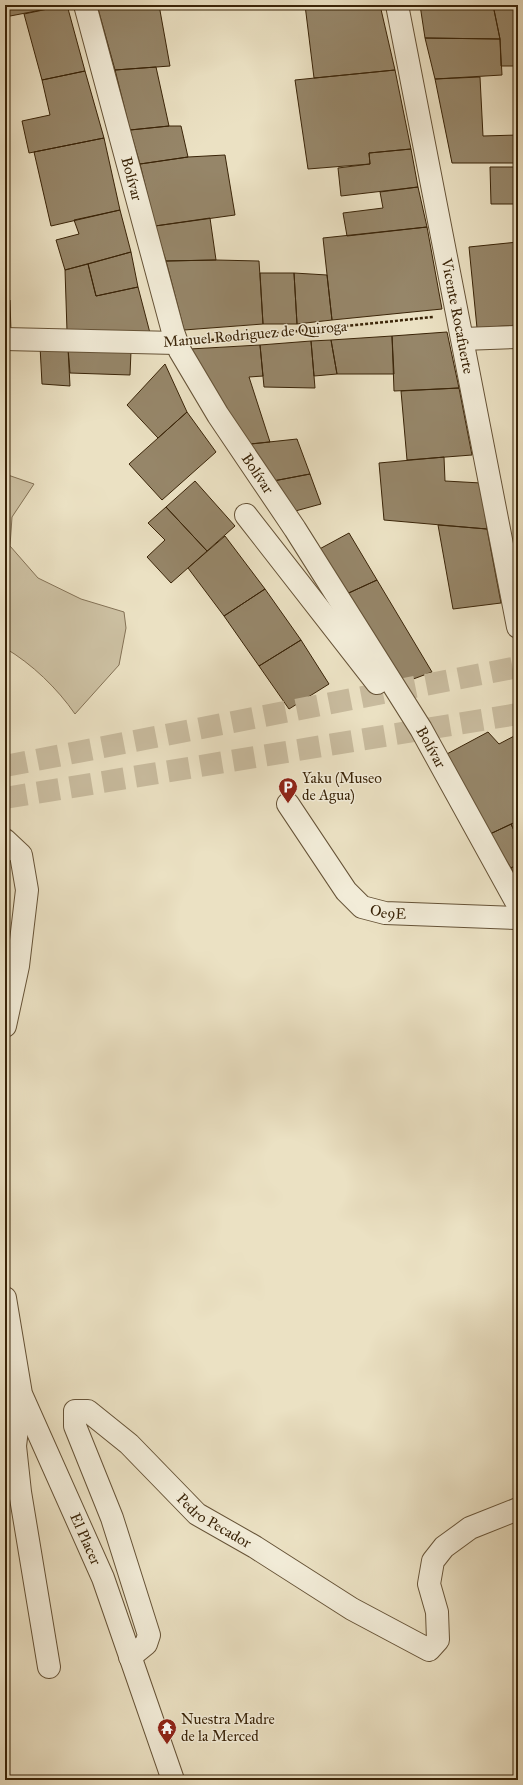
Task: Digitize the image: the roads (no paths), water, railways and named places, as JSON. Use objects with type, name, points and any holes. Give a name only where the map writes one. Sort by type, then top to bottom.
[{"type":"street","name":"Bolívar","points":[[85,5],[176,343],[218,415],[295,529],[421,729],[518,905]]},
{"type":"street","name":"Vicente Rocafuerte","points":[[397,5],[518,626]]},
{"type":"street","points":[[463,339],[518,337]]},
{"type":"street","name":"Manuel Rodriguez de Quiroga","points":[[5,339],[176,343]]},
{"type":"street","points":[[246,515],[408,723],[421,729]]},
{"type":"street","name":"Oe9E","points":[[288,804],[346,891],[362,907],[385,913],[518,918]]},
{"type":"street","points":[[5,840],[21,855],[27,890],[18,966],[5,1026]]},
{"type":"street","name":"El Placer","points":[[5,1298],[21,1394],[103,1578],[173,1780]]},
{"type":"street","points":[[21,1394],[15,1446],[20,1492],[49,1667]]},
{"type":"street","name":"Pedro Pecador","points":[[130,1657],[146,1644],[149,1635],[112,1518],[75,1426],[75,1411],[88,1411],[129,1444],[197,1514],[352,1609],[429,1650],[438,1640],[437,1612],[430,1584],[433,1561],[444,1547],[470,1528],[518,1509]]},
{"type":"tunnel","points":[[5,766],[518,667]]},
{"type":"tunnel","points":[[5,798],[518,714]]},
{"type":"place","name":"Yaku (Museo de Agua)","points":[[288,804]]},
{"type":"place","name":"Nuestra Madre de la Merced","points":[[167,1745]]}]
